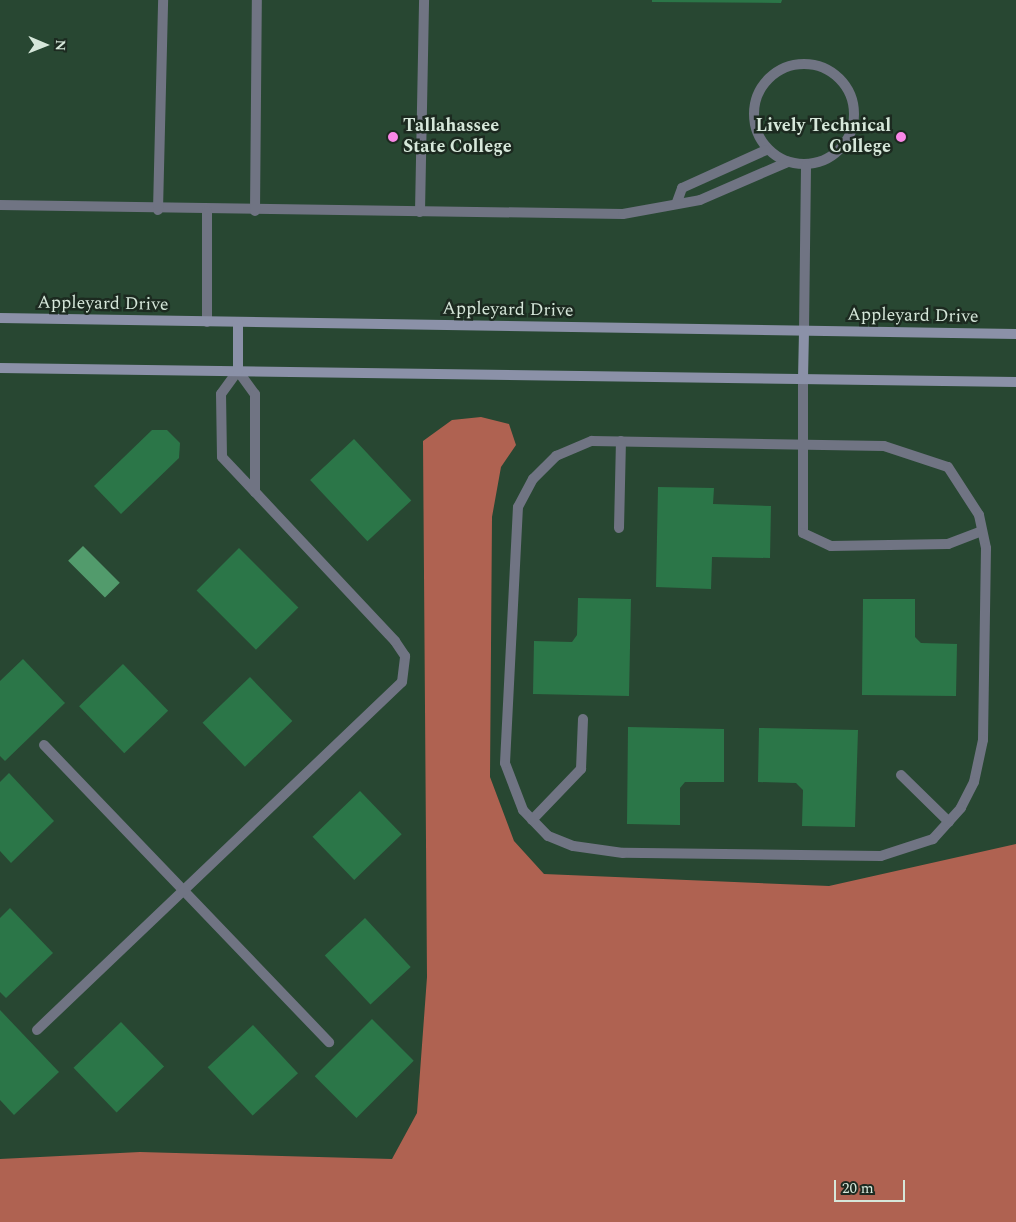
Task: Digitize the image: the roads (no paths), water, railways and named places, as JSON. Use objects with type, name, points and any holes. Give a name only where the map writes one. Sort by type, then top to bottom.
[{"type":"main road","name":"Appleyard Drive","points":[[0,318],[1016,334]]},
{"type":"main road","points":[[238,322],[238,371]]},
{"type":"main road","points":[[803,379],[804,331]]},
{"type":"main road","points":[[0,368],[1016,382]]},
{"type":"lane","points":[[158,210],[163,0]]},
{"type":"lane","points":[[255,211],[257,0]]},
{"type":"lane","points":[[420,212],[424,0]]},
{"type":"lane","points":[[817,64],[846,84],[853,100],[855,121],[838,152],[806,165],[788,162],[766,150],[755,124],[760,89],[786,66],[817,64]]},
{"type":"lane","points":[[677,202],[682,188],[766,150]]},
{"type":"lane","points":[[0,205],[158,210],[623,214],[677,202],[700,200],[788,162]]},
{"type":"lane","points":[[804,331],[806,165]]},
{"type":"lane","points":[[207,210],[207,322]]},
{"type":"lane","points":[[36,1030],[402,682],[405,656],[395,641],[255,492],[222,456],[221,394],[238,371],[255,394],[255,492]]},
{"type":"lane","points":[[803,379],[803,533],[831,546],[948,544],[982,531]]},
{"type":"lane","points":[[592,441],[803,444],[884,446],[948,467],[979,515],[986,548],[983,740],[974,782],[949,822],[933,839],[882,856],[623,853],[573,846],[548,836],[522,810],[505,763],[518,507],[533,479],[556,456],[592,441]]},
{"type":"lane","points":[[619,528],[620,441]]},
{"type":"lane","points":[[532,820],[581,769],[583,719]]},
{"type":"lane","points":[[44,745],[329,1042]]},
{"type":"lane","points":[[901,775],[949,822]]},
{"type":"place","name":"Tallahassee State College","points":[[393,137]]},
{"type":"place","name":"Lively Technical College","points":[[901,137]]}]
